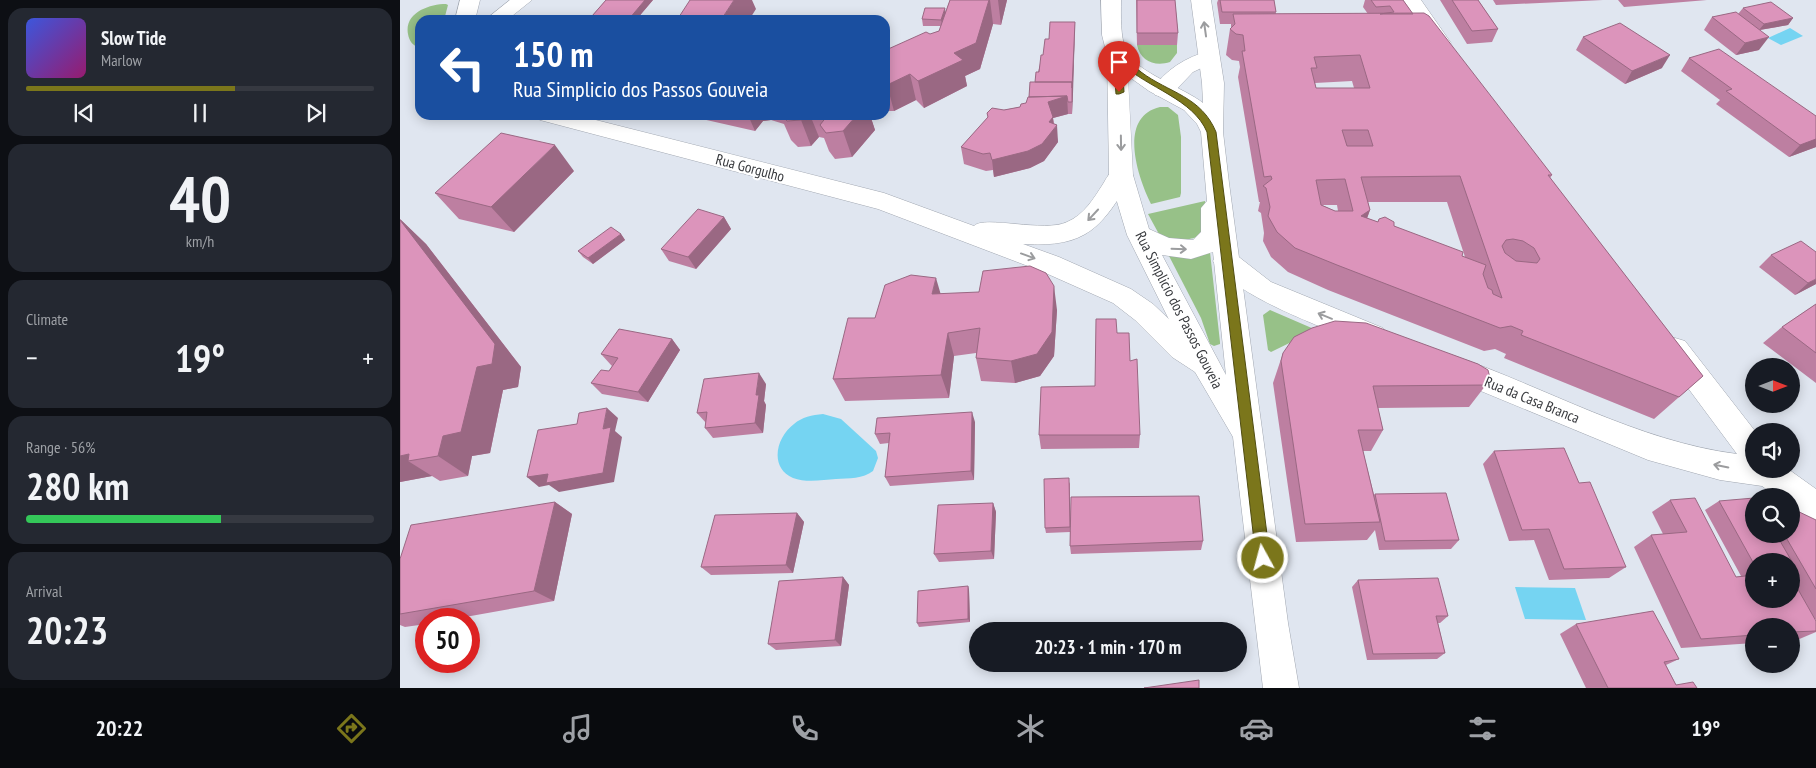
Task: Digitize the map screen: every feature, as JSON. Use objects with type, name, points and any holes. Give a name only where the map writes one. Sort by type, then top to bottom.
[{"type":"street","points":[[466,15],[470,0]]},
{"type":"street","points":[[502,15],[522,0]]},
{"type":"street","name":"Rua Simplicio dos Passos Gouveia","points":[[1111,0],[1112,35],[1117,55],[1122,175],[1139,236],[1204,364],[1247,435]]},
{"type":"street","points":[[1201,0],[1214,105],[1212,132],[1226,261],[1281,688]]},
{"type":"street","points":[[1411,0],[1453,59]]},
{"type":"street","points":[[1117,55],[1138,74],[1163,90],[1184,99],[1196,108],[1208,123],[1212,132]]},
{"type":"street","points":[[1120,110],[1136,100],[1163,90],[1186,67],[1209,58]]},
{"type":"street","name":"Rua Gorgulho","points":[[567,120],[884,202],[1050,264],[1122,296],[1144,312],[1182,349],[1204,364]]},
{"type":"street","name":"Rua Gorgulho","points":[[950,226],[1040,235],[1061,234],[1086,223],[1100,207],[1122,175]]},
{"type":"street","points":[[1139,236],[1165,248],[1181,250],[1197,248],[1208,242],[1214,231],[1213,197],[1217,182]]},
{"type":"street","points":[[1226,261],[1262,289],[1400,347]]},
{"type":"street","points":[[1661,331],[1745,441]]},
{"type":"street","name":"Rua da Casa Branca","points":[[1428,358],[1648,448],[1720,466],[1745,465]]},
{"type":"street","name":"Rua da Casa Branca","points":[[1779,478],[1816,507]]},
{"type":"green space","points":[[439,4],[448,5],[445,15],[415,15],[415,46],[413,45],[409,37],[408,27],[410,20],[414,15],[419,11]]},
{"type":"green space","points":[[1137,45],[1177,45],[1177,53],[1170,62],[1154,63],[1141,55]]},
{"type":"green space","points":[[1160,107],[1168,107],[1178,115],[1181,137],[1181,193],[1180,197],[1151,204],[1137,165],[1134,150],[1135,135],[1139,123],[1147,113]]},
{"type":"green space","points":[[1205,201],[1207,220],[1205,229],[1195,238],[1174,239],[1160,236],[1148,214]]},
{"type":"green space","points":[[1210,252],[1220,342],[1220,344],[1214,346],[1210,344],[1201,318],[1169,256]]},
{"type":"green space","points":[[1270,310],[1314,329],[1314,331],[1271,352],[1268,350],[1263,315]]},
{"type":"water","points":[[1790,28],[1803,36],[1781,45],[1768,38]]},
{"type":"water","points":[[823,414],[841,419],[876,451],[878,458],[873,471],[856,478],[814,481],[798,480],[785,473],[780,467],[778,460],[779,444],[783,437],[800,420]]},
{"type":"water","points":[[1515,587],[1575,588],[1586,620],[1525,619]]},
{"type":"building","points":[[606,0],[645,0],[632,15],[593,15]]},
{"type":"building","points":[[690,0],[734,0],[724,15],[680,15]]},
{"type":"building","points":[[950,0],[989,0],[976,43],[954,53],[963,60],[918,81],[910,74],[890,84],[890,48],[926,32],[930,34],[939,31]]},
{"type":"building","points":[[1137,0],[1175,0],[1178,33],[1137,33]]},
{"type":"building","points":[[1220,0],[1274,0],[1276,12],[1222,12]]},
{"type":"building","points":[[1371,0],[1403,0],[1413,14],[1380,14],[1394,12],[1390,6],[1376,7]]},
{"type":"building","points":[[1452,0],[1478,0],[1498,29],[1472,31]]},
{"type":"building","points":[[1771,2],[1793,18],[1764,24],[1743,8]]},
{"type":"building","points":[[925,8],[945,8],[941,20],[922,19]]},
{"type":"building","points":[[1736,12],[1769,37],[1745,43],[1712,17]]},
{"type":"building","points":[[1424,13],[1429,16],[1552,175],[1548,175],[1703,376],[1679,397],[1521,335],[1523,331],[1511,326],[1500,328],[1295,248],[1277,232],[1268,216],[1270,207],[1266,188],[1263,186],[1272,179],[1271,176],[1264,177],[1242,51],[1245,51],[1243,35],[1236,34],[1230,29],[1235,24],[1233,14]],"holes":[[[1360,55],[1370,88],[1316,88],[1311,68],[1317,68],[1314,57]],[[1342,130],[1368,130],[1373,146],[1347,146]],[[1460,176],[1502,298],[1493,294],[1492,290],[1488,288],[1483,274],[1486,265],[1462,256],[1463,252],[1394,226],[1394,222],[1385,217],[1379,219],[1378,222],[1361,216],[1370,210],[1361,177]],[[1345,179],[1353,211],[1335,211],[1321,205],[1316,180]],[[1506,240],[1523,241],[1534,248],[1540,259],[1537,263],[1516,261],[1505,253],[1502,246]]]},
{"type":"building","points":[[1050,22],[1075,22],[1072,88],[1072,82],[1035,82],[1036,72],[1039,72],[1041,55],[1043,55],[1045,39],[1049,39]]},
{"type":"building","points":[[1620,23],[1670,55],[1632,71],[1583,37]]},
{"type":"building","points":[[1719,49],[1816,116],[1816,139],[1800,145],[1726,91],[1732,89],[1689,58]]},
{"type":"building","points":[[1030,82],[1072,82],[1072,102],[1068,102],[1067,96],[1029,97]]},
{"type":"building","points":[[1067,96],[1048,102],[1053,117],[1049,122],[1057,125],[1042,144],[1028,151],[992,160],[990,153],[983,154],[961,147],[988,117],[987,113],[992,108],[1004,110],[1020,107],[1021,104],[1026,103],[1028,97]]},
{"type":"building","points":[[824,120],[853,120],[843,131],[826,133],[820,125]]},
{"type":"building","points":[[501,133],[555,145],[491,207],[435,193]]},
{"type":"building","points":[[698,209],[724,217],[688,257],[661,249]]},
{"type":"building","points":[[400,220],[495,344],[492,364],[477,367],[461,432],[443,436],[438,456],[408,461],[409,454],[400,456]]},
{"type":"building","points":[[611,227],[621,234],[588,258],[578,251]]},
{"type":"building","points":[[1801,241],[1816,252],[1816,279],[1808,283],[1771,255]]},
{"type":"building","points":[[1030,266],[1046,273],[1054,286],[1052,332],[1037,354],[1011,361],[976,358],[980,328],[948,333],[941,375],[833,379],[848,318],[875,318],[885,285],[911,275],[936,278],[932,294],[979,292],[983,271]]},
{"type":"building","points":[[1816,304],[1816,353],[1782,327]]},
{"type":"building","points":[[1096,319],[1116,319],[1117,333],[1129,333],[1130,361],[1137,359],[1140,435],[1039,435],[1041,387],[1095,386]]},
{"type":"building","points":[[1335,321],[1366,323],[1478,364],[1488,370],[1490,378],[1486,385],[1373,386],[1383,430],[1358,430],[1380,522],[1305,524],[1281,361],[1283,353],[1294,337],[1312,328]]},
{"type":"building","points":[[619,329],[672,339],[638,392],[591,383],[601,370],[609,371],[618,358],[601,354]]},
{"type":"building","points":[[759,373],[756,395],[759,395],[755,423],[705,428],[707,412],[697,413],[704,379]]},
{"type":"building","points":[[607,408],[603,429],[611,427],[603,473],[546,483],[548,474],[527,477],[538,430],[577,424],[579,413]]},
{"type":"building","points":[[972,412],[971,471],[885,477],[890,433],[875,434],[877,418]]},
{"type":"building","points":[[1564,448],[1579,483],[1590,482],[1626,567],[1564,569],[1549,529],[1522,530],[1494,451]]},
{"type":"building","points":[[1069,478],[1070,527],[1045,528],[1044,479]]},
{"type":"building","points":[[1446,493],[1459,540],[1385,541],[1375,494]]},
{"type":"building","points":[[1199,496],[1203,541],[1070,546],[1071,497]]},
{"type":"building","points":[[1695,498],[1736,577],[1745,576],[1745,608],[1800,608],[1800,593],[1816,621],[1816,631],[1800,632],[1800,618],[1745,618],[1745,636],[1701,639],[1651,535],[1687,532],[1670,500]]},
{"type":"building","points":[[1745,499],[1745,543],[1781,543],[1787,553],[1748,553],[1719,501]]},
{"type":"building","points":[[555,502],[534,591],[435,608],[415,608],[415,611],[400,614],[400,559],[411,525]]},
{"type":"building","points":[[993,503],[991,551],[934,554],[938,505]]},
{"type":"building","points":[[1800,512],[1816,520],[1816,589],[1800,562],[1800,553],[1795,553],[1789,543],[1800,543]]},
{"type":"building","points":[[797,513],[786,565],[701,567],[715,515]]},
{"type":"building","points":[[843,577],[835,640],[768,644],[779,581]]},
{"type":"building","points":[[1438,578],[1448,616],[1436,616],[1445,653],[1373,654],[1358,580]]},
{"type":"building","points":[[968,586],[968,619],[917,623],[918,591]]},
{"type":"building","points":[[1653,611],[1679,659],[1664,662],[1676,685],[1693,682],[1697,688],[1608,688],[1576,624]]},
{"type":"building","points":[[1199,680],[1199,688],[1144,688]]},
{"type":"route","points":[[1119,92],[1117,55],[1138,74],[1163,90],[1184,99],[1196,108],[1208,123],[1212,132],[1263,558]]}]
